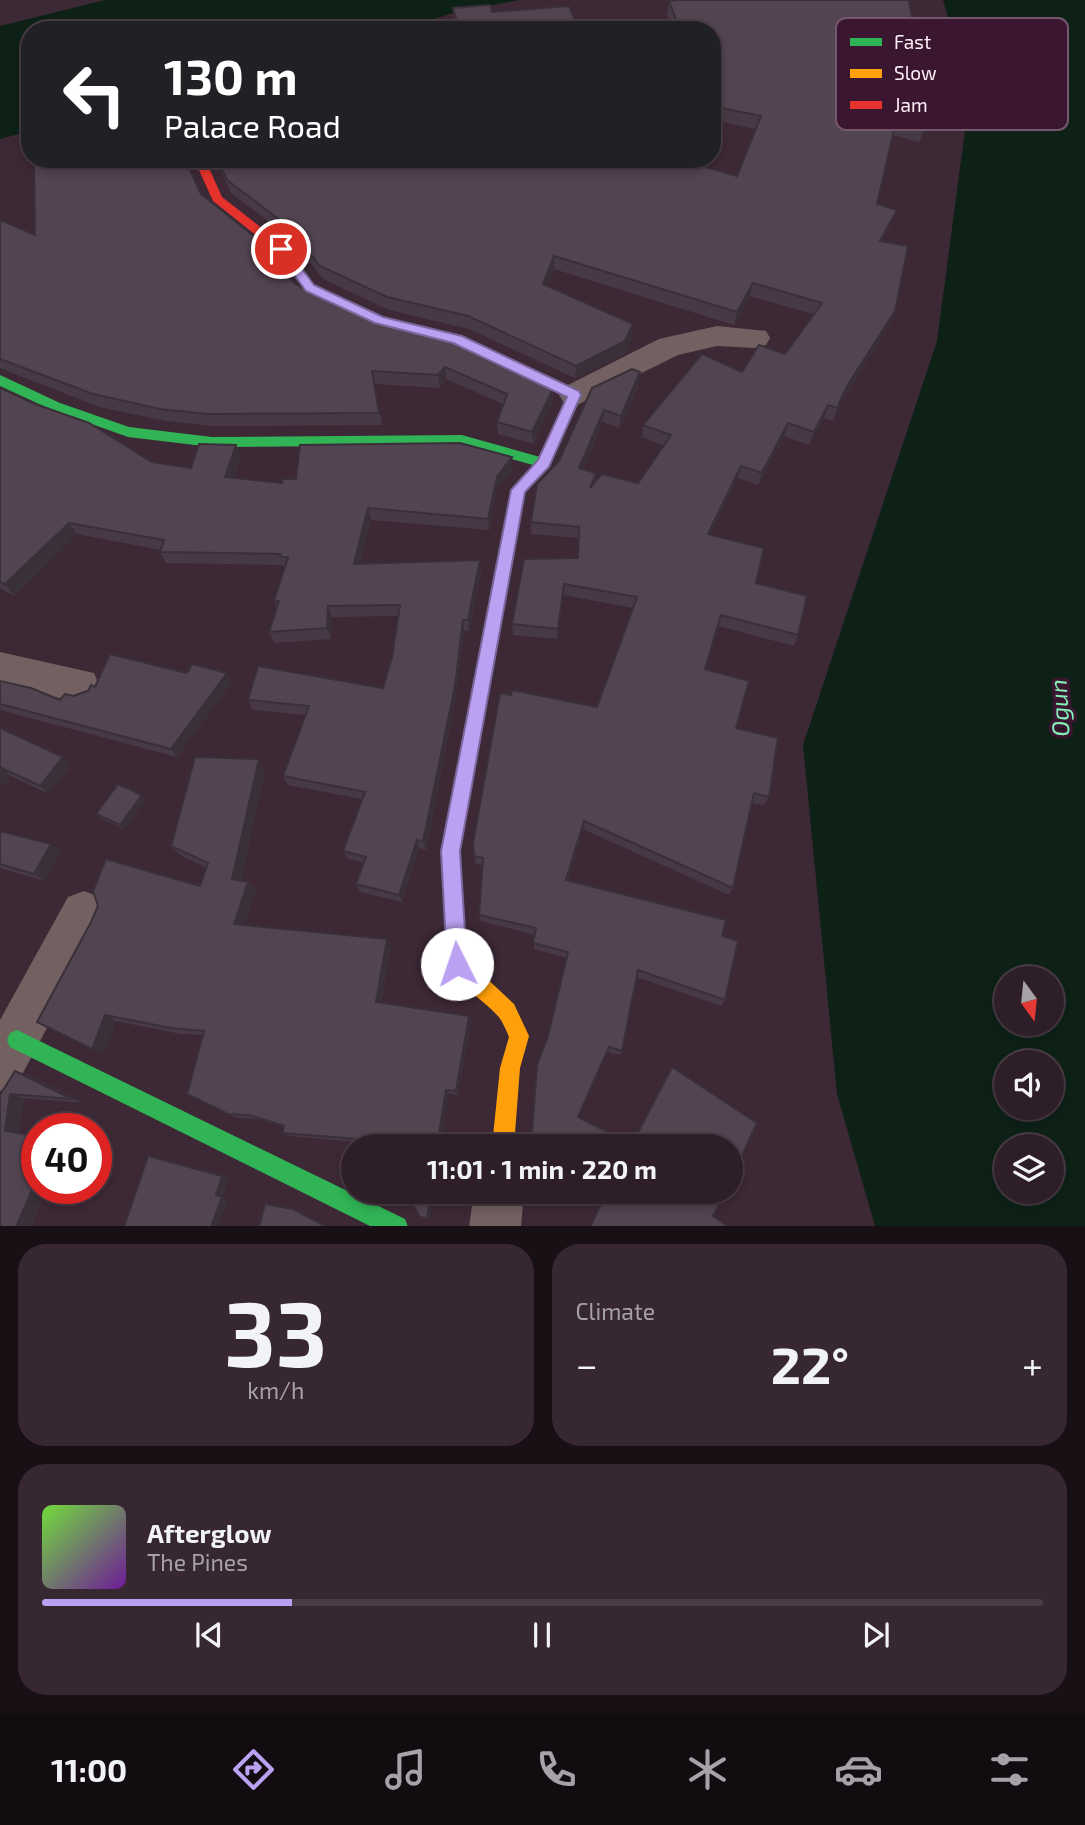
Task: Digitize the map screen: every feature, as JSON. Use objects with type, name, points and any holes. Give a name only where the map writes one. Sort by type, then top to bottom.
[{"type":"street","points":[[203,168],[217,200],[281,249],[310,288],[379,320],[457,339],[575,395]]},
{"type":"street","points":[[504,1134],[510,1068],[519,1036],[507,1011],[457,964],[450,851],[518,490],[544,463],[575,395],[670,346],[717,336],[755,338]]},
{"type":"street","points":[[0,380],[55,406],[128,432],[212,442],[462,440],[544,463]]},
{"type":"street","points":[[0,669],[80,685]]},
{"type":"street","points":[[84,913],[8,1053],[395,1226]]},
{"type":"street","points":[[495,1226],[498,1204]]},
{"type":"water","points":[[105,0],[519,0],[456,12],[428,21],[21,21],[21,133],[0,139],[0,26]]},
{"type":"water","name":"Ogun","points":[[943,0],[1085,0],[1085,1226],[875,1226],[837,1094],[803,745],[937,341],[965,130],[1068,130],[1068,18],[948,18]]},
{"type":"building","points":[[909,0],[912,18],[836,18],[836,130],[894,130],[877,204],[897,210],[880,241],[908,246],[895,311],[847,386],[837,408],[828,405],[814,432],[788,423],[762,473],[741,466],[708,534],[764,548],[756,583],[807,596],[798,635],[721,615],[705,669],[749,681],[736,728],[778,738],[769,797],[754,793],[733,888],[584,821],[566,880],[726,920],[722,936],[738,941],[725,1000],[638,970],[622,1051],[609,1047],[578,1117],[606,1131],[605,1134],[536,1134],[532,1132],[537,1065],[548,1036],[568,952],[533,943],[536,928],[479,915],[483,858],[474,856],[473,843],[500,693],[511,695],[512,690],[597,707],[637,597],[564,584],[558,629],[512,624],[524,559],[578,558],[579,527],[531,522],[537,484],[559,461],[592,388],[632,369],[640,372],[621,416],[604,410],[579,468],[596,473],[590,488],[602,474],[638,483],[671,435],[643,425],[702,354],[742,372],[759,345],[785,354],[822,303],[753,283],[737,312],[554,256],[543,284],[633,324],[625,341],[576,366],[468,316],[387,297],[320,266],[289,227],[227,180],[221,168],[709,168],[737,176],[761,116],[721,108],[721,21],[677,21],[669,1]]},
{"type":"building","points":[[490,5],[492,12],[569,6],[575,21],[457,21],[453,8]]},
{"type":"building","points":[[34,168],[189,168],[201,194],[265,245],[295,284],[364,317],[446,337],[553,389],[532,432],[497,422],[507,394],[445,367],[438,375],[372,371],[379,413],[207,414],[160,409],[93,394],[0,359],[0,220],[35,235]]},
{"type":"building","points":[[0,388],[89,423],[152,462],[191,468],[199,444],[236,445],[225,477],[282,483],[283,479],[296,479],[300,445],[460,443],[512,457],[497,477],[488,519],[368,508],[354,564],[480,560],[468,620],[463,620],[455,686],[423,842],[417,840],[399,895],[356,884],[366,857],[343,851],[365,792],[283,776],[309,706],[248,700],[258,666],[383,688],[392,657],[400,605],[328,606],[327,628],[269,632],[279,601],[274,601],[288,557],[280,557],[281,554],[160,552],[164,540],[69,523],[5,584],[0,582]]},
{"type":"building","points":[[110,654],[187,673],[192,664],[227,673],[171,749],[0,704],[0,681],[31,688],[60,700],[65,694],[73,696],[88,691],[91,685],[95,687]]},
{"type":"building","points":[[0,728],[63,757],[40,786],[2,768],[0,771]]},
{"type":"building","points":[[195,757],[259,759],[232,879],[248,882],[234,924],[387,939],[376,1002],[469,1016],[456,1091],[446,1090],[439,1134],[341,1134],[341,1138],[282,1133],[284,1126],[249,1115],[228,1114],[187,1094],[204,1031],[171,1028],[105,1015],[92,1049],[37,1022],[98,906],[93,891],[106,859],[200,886],[208,863],[171,846]]},
{"type":"building","points":[[118,784],[142,795],[120,825],[96,814]]},
{"type":"building","points":[[0,831],[51,844],[34,874],[0,864]]},
{"type":"building","points":[[672,1067],[757,1123],[743,1153],[743,1134],[637,1134]]},
{"type":"building","points":[[15,1071],[72,1099],[10,1094],[5,1131],[21,1134],[21,1204],[26,1204],[16,1226],[0,1226],[0,1095]]},
{"type":"building","points":[[148,1156],[222,1176],[216,1195],[222,1197],[211,1226],[124,1226]]},
{"type":"building","points":[[265,1204],[293,1209],[325,1226],[259,1226]]},
{"type":"building","points":[[411,1204],[429,1204],[427,1218],[420,1217]]},
{"type":"building","points":[[601,1204],[719,1204],[713,1216],[728,1226],[590,1226]]},
{"type":"traffic: fast","points":[[456,948],[450,851],[518,490],[544,463],[575,395],[478,349]]},
{"type":"traffic: fast","points":[[0,380],[55,406],[128,432],[212,442],[462,440],[544,463]]},
{"type":"traffic: fast","points":[[17,1040],[395,1226]]},
{"type":"traffic: slow","points":[[456,948],[457,964],[507,1011],[519,1036],[510,1068],[504,1134]]},
{"type":"traffic: jam","points":[[203,168],[217,199],[281,249],[310,288],[379,320],[457,339],[478,349]]},
{"type":"route","points":[[281,249],[310,288],[379,320],[457,339],[575,395],[544,463],[518,490],[450,851],[457,964]]}]
